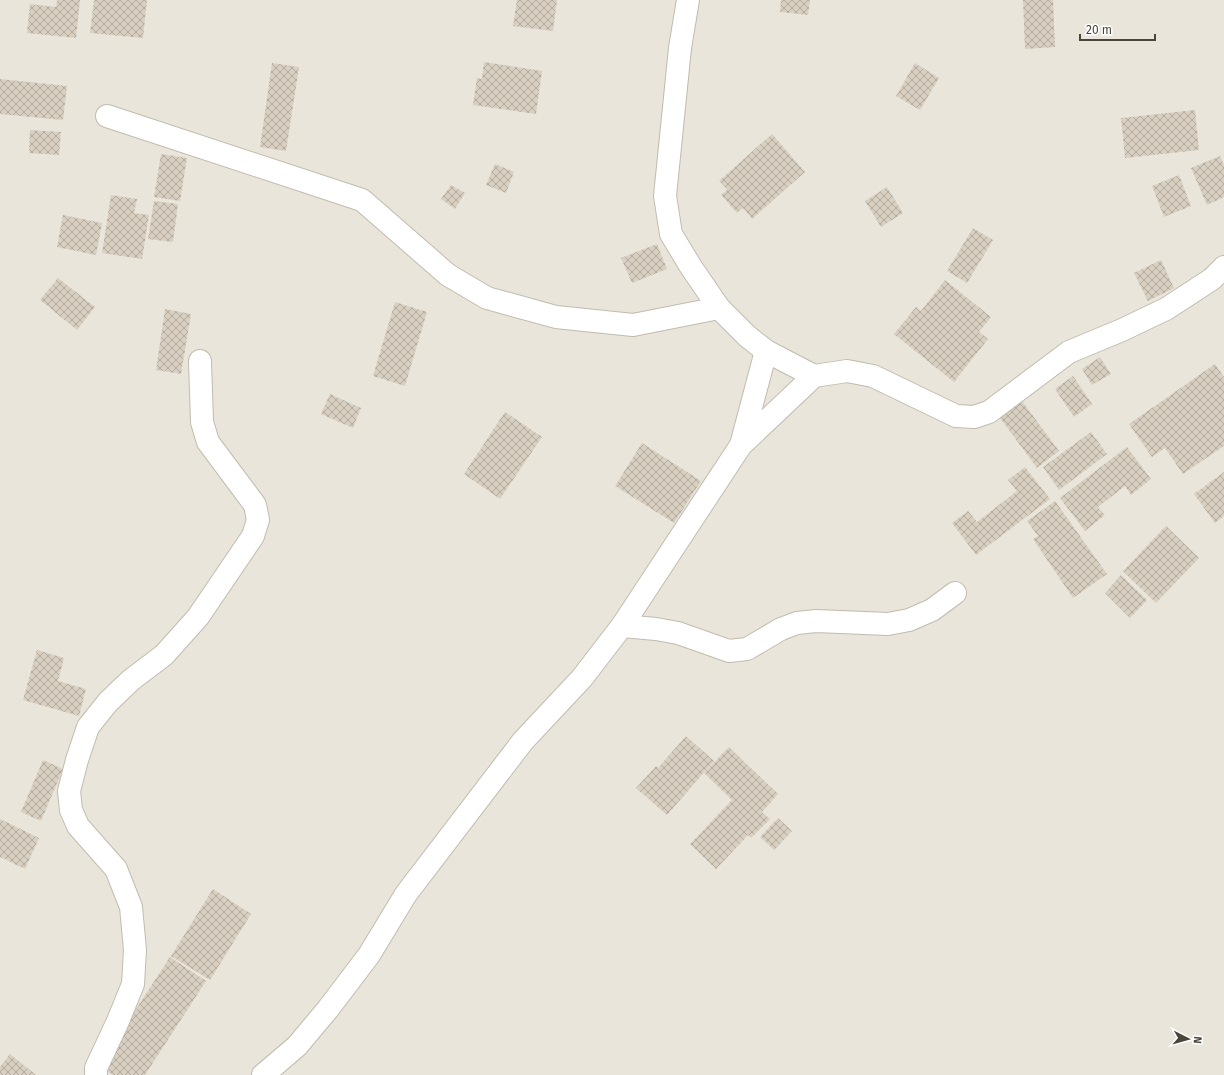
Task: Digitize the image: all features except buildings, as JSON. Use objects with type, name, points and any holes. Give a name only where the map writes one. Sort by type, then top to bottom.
[{"type":"street","points":[[688,0],[680,48],[665,196],[671,234],[690,267],[719,308],[747,336],[766,351],[814,376]]},
{"type":"street","points":[[106,116],[362,200],[448,275],[487,298],[556,317],[633,325],[719,308]]},
{"type":"street","points":[[263,1075],[297,1046],[328,1010],[369,955],[406,894],[523,741],[582,678],[622,626],[673,546],[741,445],[814,376],[847,371],[873,376],[956,416],[974,417],[989,412],[1069,352],[1122,330],[1166,309],[1212,280],[1224,267]]},
{"type":"street","points":[[741,445],[766,351]]},
{"type":"street","points":[[96,1075],[96,1068],[133,984],[135,950],[131,907],[116,870],[78,826],[71,810],[69,791],[77,760],[88,727],[108,702],[131,680],[164,655],[198,617],[252,536],[258,520],[255,505],[208,442],[202,422],[200,361]]},
{"type":"street","points":[[622,626],[656,629],[678,633],[729,651],[746,649],[780,629],[796,623],[816,621],[888,624],[909,620],[932,610],[955,593]]},
{"type":"shaded area","points":[[0,0],[1224,0],[1224,1075],[0,1075]]}]
